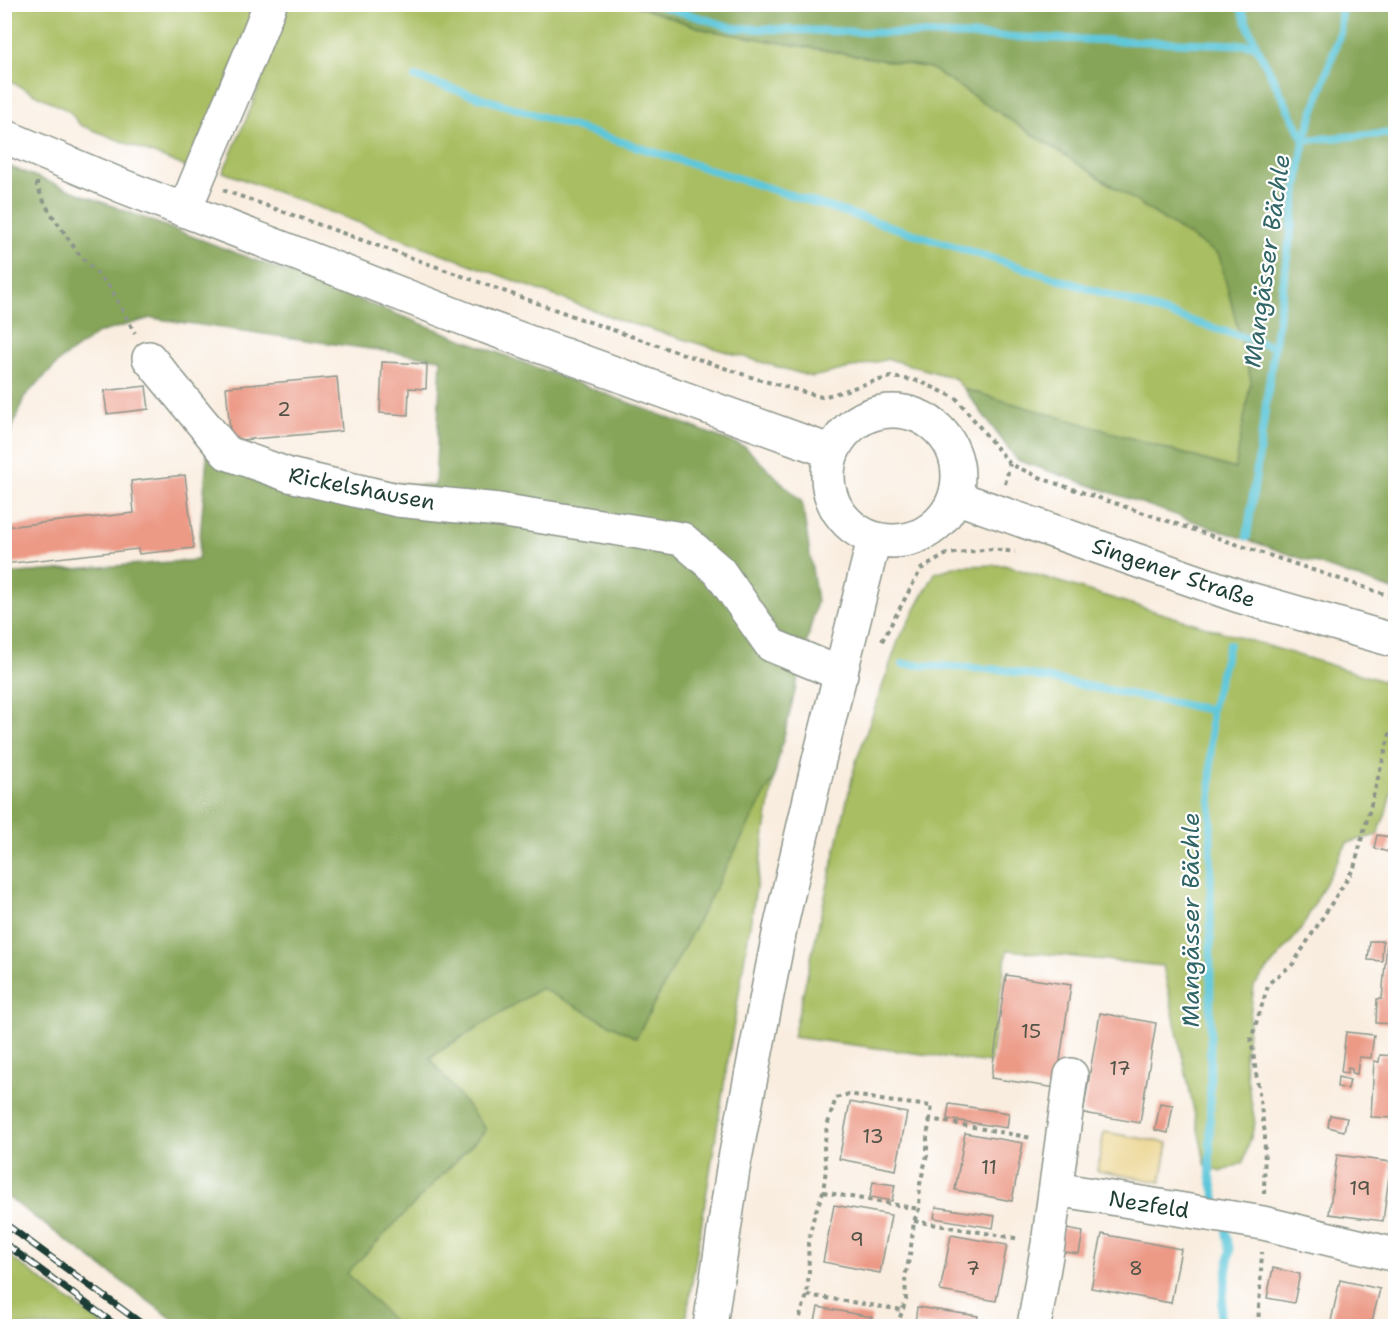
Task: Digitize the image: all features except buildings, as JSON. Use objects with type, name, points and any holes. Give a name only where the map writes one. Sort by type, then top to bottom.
[{"type":"main road","points":[[185,210],[250,59],[270,4]]},
{"type":"main road","points":[[4,136],[185,210],[473,322],[832,452]]},
{"type":"main road","name":"Rickelshausen","points":[[149,358],[227,453],[289,475],[397,500],[499,510],[682,539],[719,571],[771,645],[841,674]]},
{"type":"main road","points":[[882,412],[904,412],[926,420],[943,434],[954,453],[958,475],[955,497],[946,515],[932,529],[914,538],[894,542],[874,539],[854,530],[839,514],[829,494],[827,473],[832,452],[844,433],[861,419],[882,412]]},
{"type":"main road","name":"Singener Straße","points":[[955,497],[1239,596],[1395,641]]},
{"type":"main road","points":[[710,1326],[733,1169],[780,929],[819,759],[874,539]]},
{"type":"main road","points":[[1034,1326],[1048,1244],[1071,1075]]},
{"type":"main road","name":"Nezfeld","points":[[1056,1189],[1239,1219],[1395,1255]]},
{"type":"path","points":[[42,152],[37,186],[46,206],[78,253],[109,286],[149,358]]},
{"type":"path","points":[[197,180],[598,325],[757,379],[822,397],[867,382],[891,377],[919,381],[956,398],[1010,464],[1046,480],[1395,598]]},
{"type":"path","points":[[881,643],[921,569],[947,554],[992,549],[1023,553]]},
{"type":"path","points":[[1258,1326],[1239,1219],[1265,1134],[1251,1039],[1269,983],[1293,964],[1354,868],[1395,711]]},
{"type":"path","points":[[797,1326],[807,1295],[808,1243],[814,1216],[823,1192],[827,1126],[836,1098],[849,1094],[932,1106],[927,1137],[927,1155],[920,1184],[919,1209],[914,1221],[905,1277],[906,1300],[897,1325],[917,1326]]},
{"type":"path","points":[[930,1119],[1062,1143]]},
{"type":"path","points":[[823,1192],[919,1209]]},
{"type":"path","points":[[914,1221],[1048,1244]]},
{"type":"path","points":[[807,1295],[902,1310]]},
{"type":"green space","points":[[4,5],[260,5],[189,168],[80,125],[69,111],[5,79]]},
{"type":"green space","points":[[289,5],[634,5],[706,30],[930,68],[1219,255],[1251,380],[1236,469],[964,389],[954,378],[889,359],[812,377],[622,321],[223,172],[251,108]]},
{"type":"green space","points":[[634,5],[1395,5],[1395,591],[1017,460],[964,389],[1235,469],[1251,380],[1219,255],[930,68],[706,30]]},
{"type":"green space","points":[[5,165],[745,447],[802,502],[817,601],[774,777],[636,1038],[541,988],[429,1057],[486,1130],[347,1273],[398,1326],[182,1326],[5,1195],[4,574],[198,560],[210,423],[265,455],[345,480],[435,486],[441,359],[151,318],[98,333],[62,359],[24,397],[5,449]]},
{"type":"green space","points":[[1004,565],[1395,683],[1395,777],[1385,816],[1377,835],[1347,843],[1300,931],[1254,986],[1244,1061],[1255,1123],[1243,1163],[1221,1172],[1206,1167],[1163,966],[1007,950],[990,1063],[793,1037],[855,765],[898,641],[935,573],[957,566]]},
{"type":"green space","points":[[774,777],[685,1326],[398,1326],[346,1273],[486,1130],[429,1058],[541,988],[636,1038]]},
{"type":"green space","points":[[5,1253],[104,1326],[13,1326],[5,1320]]},
{"type":"sand","points":[[1104,1132],[1168,1143],[1161,1182],[1097,1171]]},
{"type":"waterway","points":[[655,4],[734,28],[1256,45]]},
{"type":"waterway","name":"Mangässer Bächle","points":[[1239,4],[1256,45],[1304,140],[1247,537]]},
{"type":"waterway","points":[[1342,4],[1340,33],[1304,140],[1396,133]]},
{"type":"waterway","points":[[415,77],[1274,347]]},
{"type":"waterway","name":"Mangässer Bächle","points":[[1216,1198],[1210,1174],[1211,710],[1229,644]]},
{"type":"waterway","points":[[903,664],[1004,670],[1211,710]]},
{"type":"waterway","name":"Mangässer Bächle","points":[[1219,1326],[1230,1251],[1226,1231]]},
{"type":"railway","points":[[4,1223],[145,1326]]},
{"type":"railway","points":[[4,1243],[117,1326]]}]
